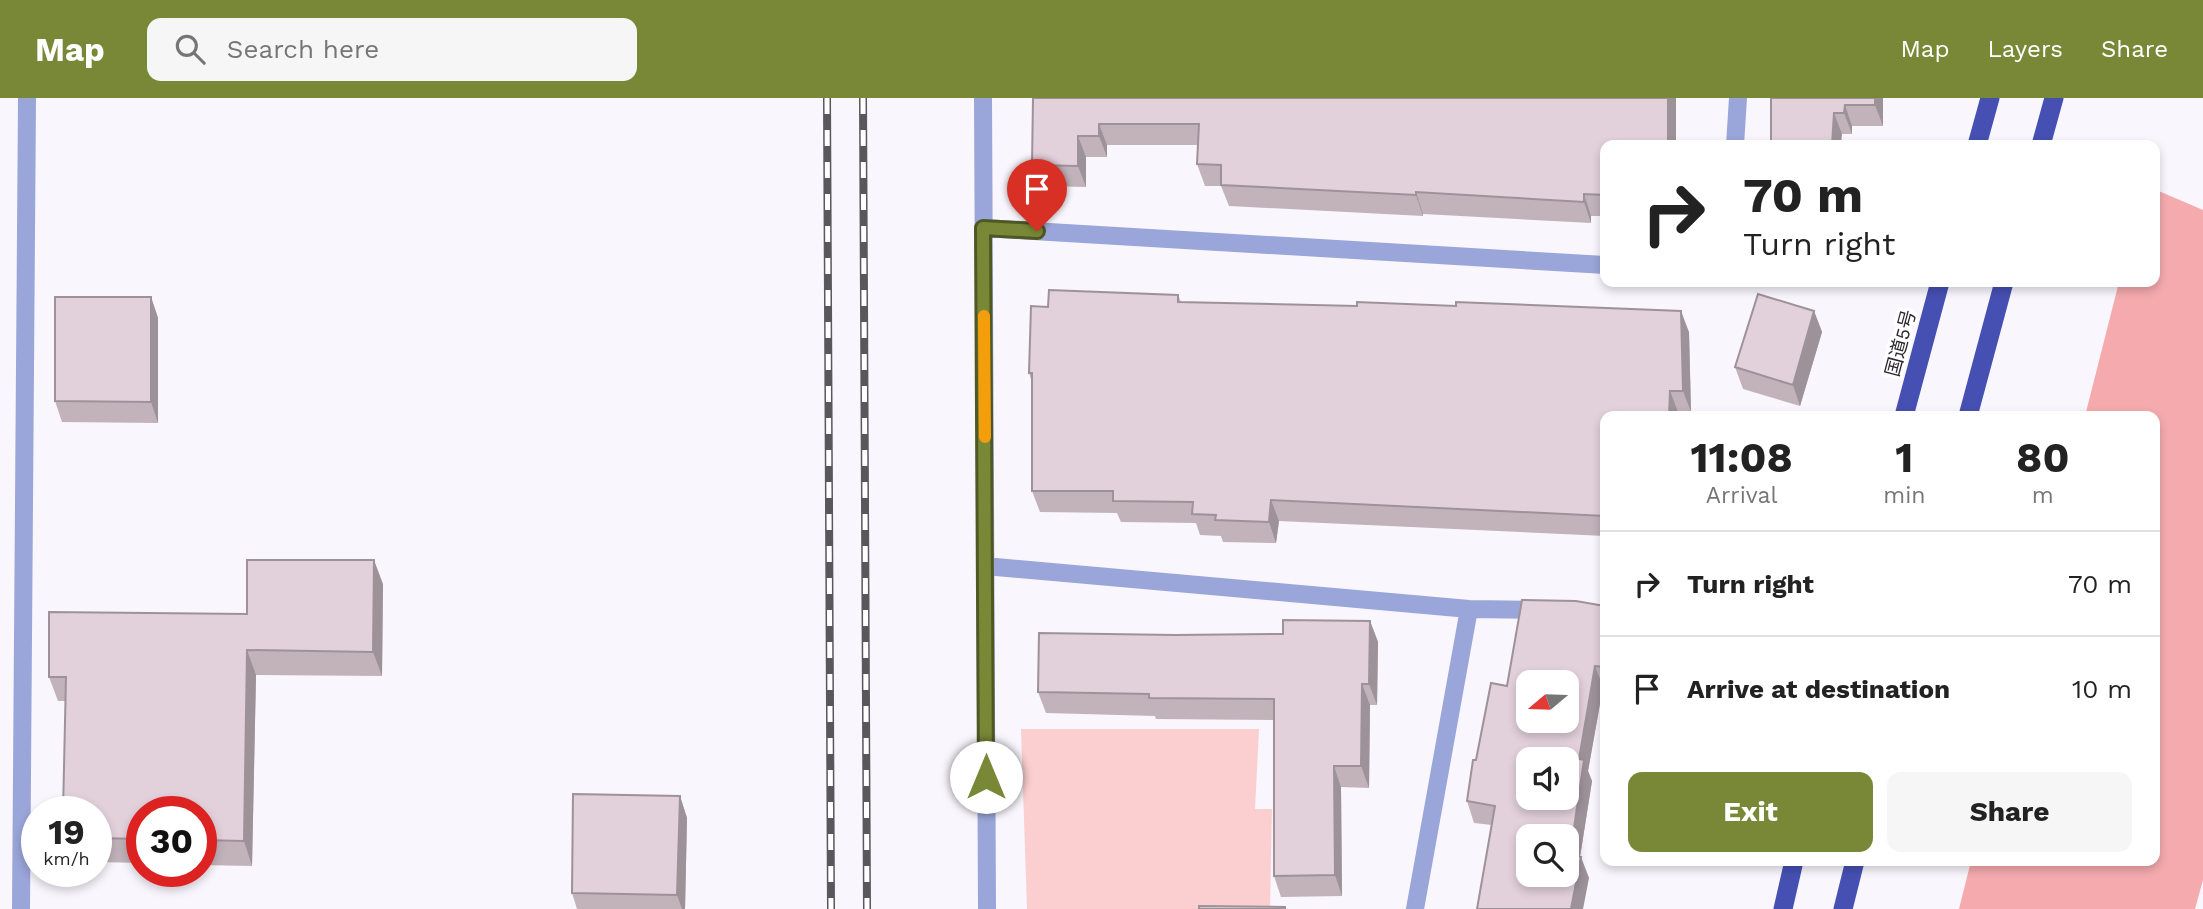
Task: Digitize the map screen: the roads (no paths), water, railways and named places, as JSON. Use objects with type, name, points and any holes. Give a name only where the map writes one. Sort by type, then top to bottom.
[{"type":"highway","points":[[1978,140],[1990,98]]},
{"type":"highway","points":[[2042,140],[2054,98]]},
{"type":"highway","name":"国道5号","points":[[1905,411],[1939,287]]},
{"type":"highway","points":[[1969,411],[2003,287]]},
{"type":"highway","points":[[1783,909],[1793,866]]},
{"type":"highway","points":[[1843,909],[1854,866]]},
{"type":"street","points":[[21,909],[27,98]]},
{"type":"street","points":[[983,98],[987,909]]},
{"type":"street","points":[[1735,140],[1738,98]]},
{"type":"street","points":[[983,228],[1600,265]]},
{"type":"street","points":[[985,566],[1469,609],[1564,610]]},
{"type":"street","points":[[1415,909],[1469,609]]},
{"type":"railway","points":[[827,98],[831,909]]},
{"type":"railway","points":[[863,98],[867,909]]}]
